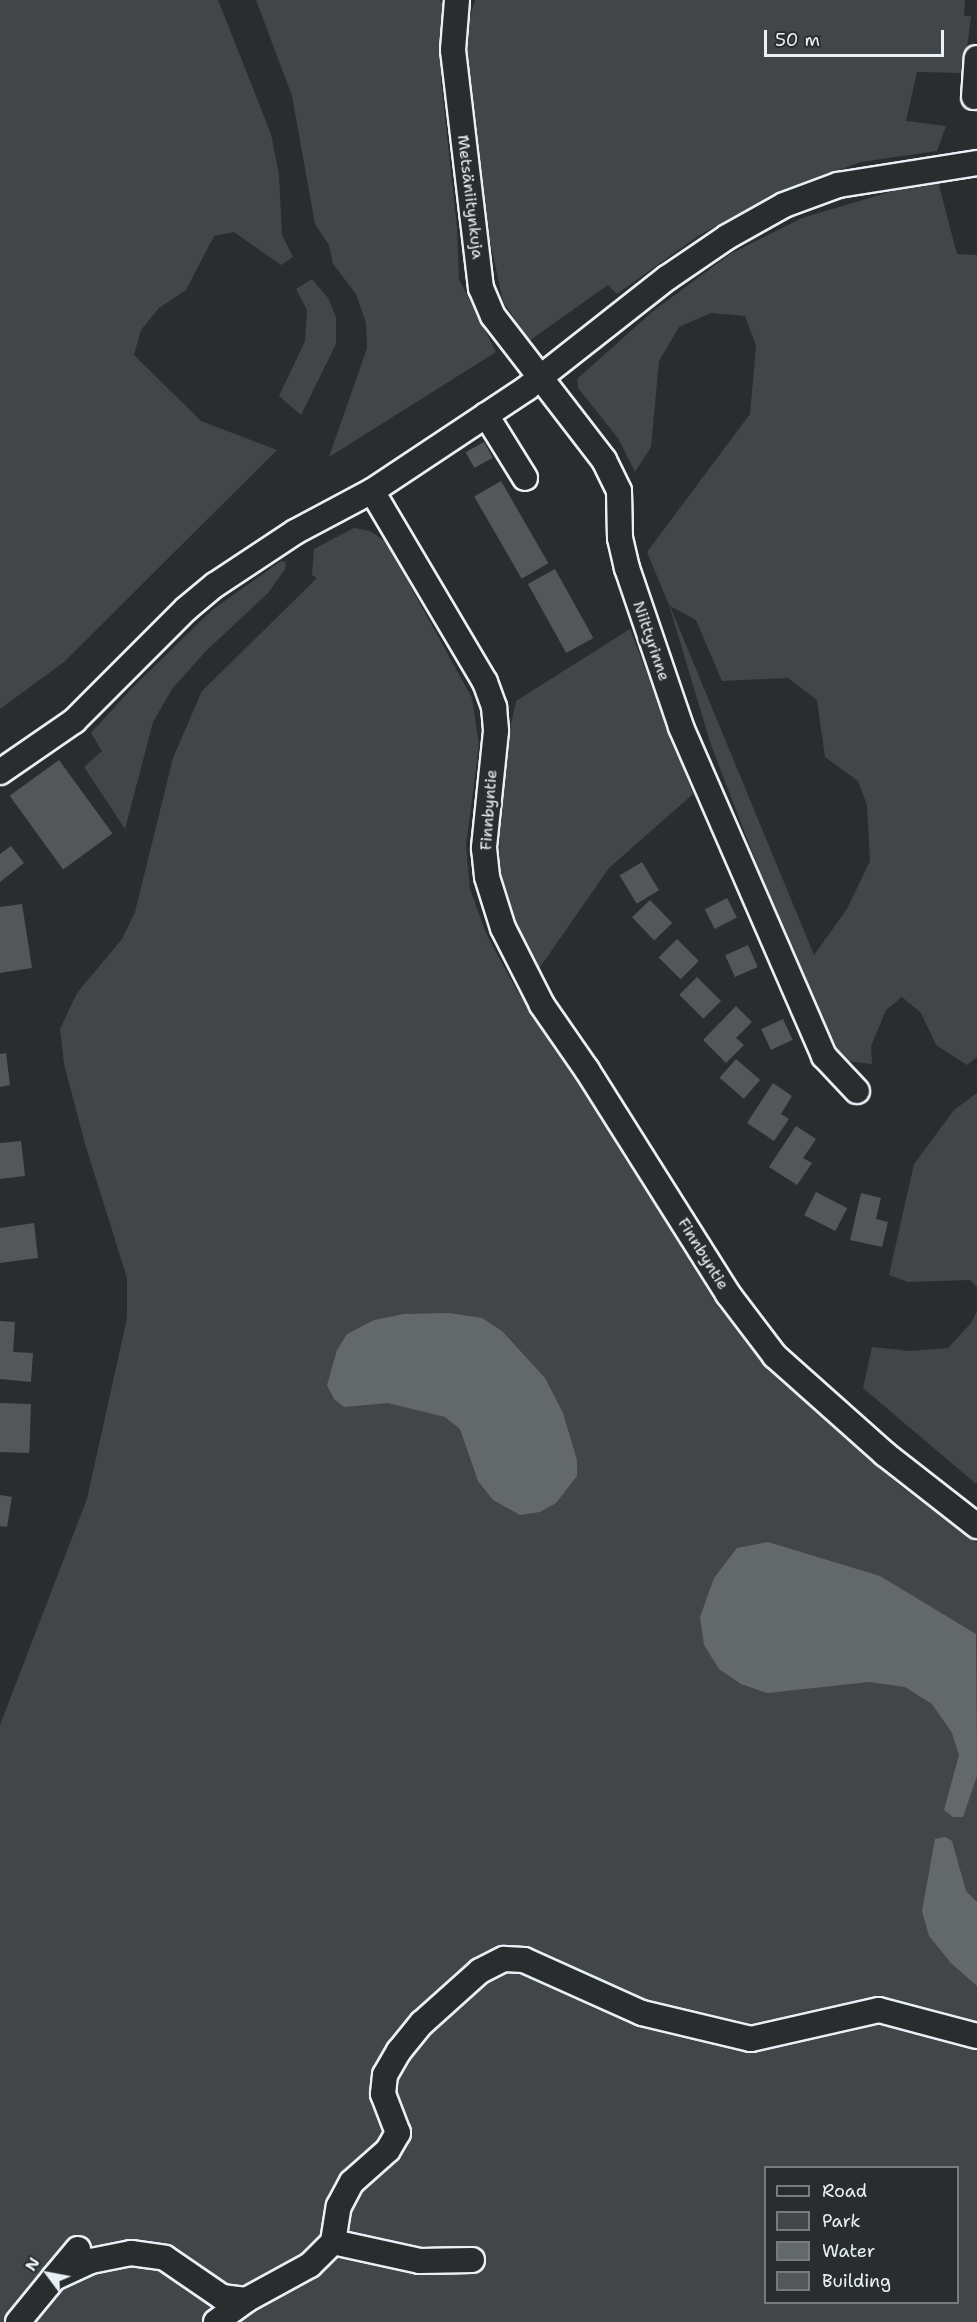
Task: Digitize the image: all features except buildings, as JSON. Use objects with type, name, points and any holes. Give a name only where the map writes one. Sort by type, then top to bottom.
[{"type":"street","name":"Metsäniitynkuja","points":[[457,0],[453,50],[482,288],[493,316],[542,376]]},
{"type":"street","points":[[974,97],[977,58]]},
{"type":"street","points":[[0,772],[74,721],[186,609],[215,585],[295,532],[372,491],[486,415],[542,376],[667,278],[784,205],[873,178],[977,163]]},
{"type":"street","name":"Niittyrinne","points":[[542,376],[604,460],[619,491],[620,538],[627,568],[681,727],[824,1056],[857,1091]]},
{"type":"street","points":[[486,415],[525,477]]},
{"type":"street","name":"Finnbyntie","points":[[372,491],[485,682],[494,707],[496,731],[484,848],[487,877],[503,928],[542,1005],[587,1070],[728,1294],[775,1356],[977,1527]]},
{"type":"street","points":[[952,1508],[977,1501]]},
{"type":"street","points":[[216,2322],[246,2300],[310,2265],[333,2242],[339,2205],[352,2182],[388,2150],[398,2133],[383,2094],[385,2075],[399,2051],[422,2023],[480,1971],[504,1959],[524,1960],[642,2013],[751,2039],[879,2010],[977,2036]]},
{"type":"street","points":[[333,2242],[420,2261],[472,2260]]},
{"type":"street","points":[[18,2322],[78,2249]]},
{"type":"street","points":[[54,2278],[91,2261],[131,2253],[165,2258],[222,2297],[246,2300]]},
{"type":"green space","points":[[0,0],[218,0],[271,134],[279,175],[282,235],[293,257],[281,265],[234,232],[214,236],[186,290],[159,308],[141,330],[134,355],[201,421],[277,450],[64,662],[0,709]]},
{"type":"green space","points":[[256,0],[440,0],[444,8],[441,79],[457,228],[459,279],[496,352],[329,457],[367,348],[366,323],[356,294],[333,264],[329,245],[315,224],[292,96]]},
{"type":"green space","points":[[475,0],[965,0],[964,16],[971,16],[964,73],[917,72],[906,121],[946,126],[937,151],[861,162],[780,191],[698,236],[617,294],[608,285],[529,341],[503,301],[484,214],[466,88],[464,37]]},
{"type":"green space","points":[[937,178],[957,254],[977,255],[977,1057],[967,1065],[936,1045],[921,1013],[902,997],[886,1010],[871,1046],[872,1064],[846,1061],[835,1049],[794,961],[711,745],[669,605],[647,552],[750,414],[756,346],[745,316],[711,313],[679,327],[659,361],[651,447],[635,472],[618,438],[578,388],[577,379],[652,312],[730,254],[802,218]],"holes":[[[670,606],[696,620],[722,681],[788,678],[817,700],[825,757],[858,781],[867,805],[870,861],[847,909],[814,955]]]},
{"type":"green space","points":[[312,279],[328,298],[336,317],[336,344],[301,415],[279,396],[305,341],[307,310],[296,289]]},
{"type":"green space","points":[[354,528],[370,531],[386,542],[472,698],[479,745],[466,846],[470,889],[486,933],[517,991],[587,1093],[718,1307],[794,1390],[898,1484],[977,1543],[977,2322],[0,2322],[0,1725],[87,1499],[127,1318],[127,1278],[85,1144],[64,1064],[60,1029],[77,993],[122,939],[135,912],[173,758],[202,691],[317,578],[312,575],[314,549]]},
{"type":"green space","points":[[281,561],[286,562],[285,569],[268,593],[207,650],[172,689],[153,722],[125,829],[84,767],[102,751],[91,733],[132,688],[212,610]]},
{"type":"green space","points":[[630,629],[693,794],[609,868],[536,973],[501,885],[498,819],[506,747],[516,701]]},
{"type":"green space","points":[[977,1093],[977,1287],[970,1280],[908,1282],[889,1275],[914,1164],[954,1110]]},
{"type":"green space","points":[[977,1311],[977,1482],[975,1483],[863,1388],[872,1347],[910,1351],[948,1348],[971,1323]]},
{"type":"water","points":[[449,1313],[482,1318],[502,1331],[545,1378],[563,1413],[577,1460],[577,1476],[556,1503],[540,1512],[520,1515],[493,1500],[478,1481],[460,1429],[445,1417],[388,1403],[344,1407],[334,1399],[327,1385],[337,1350],[347,1334],[374,1320],[404,1314]]},
{"type":"water","points":[[768,1542],[880,1576],[976,1634],[977,1776],[963,1817],[953,1817],[944,1810],[959,1755],[952,1733],[932,1704],[905,1687],[869,1682],[767,1693],[741,1684],[719,1669],[704,1645],[700,1617],[714,1578],[737,1548]]},
{"type":"water","points":[[945,1837],[952,1841],[966,1891],[977,1902],[977,1986],[951,1963],[929,1936],[922,1911],[935,1839]]}]
